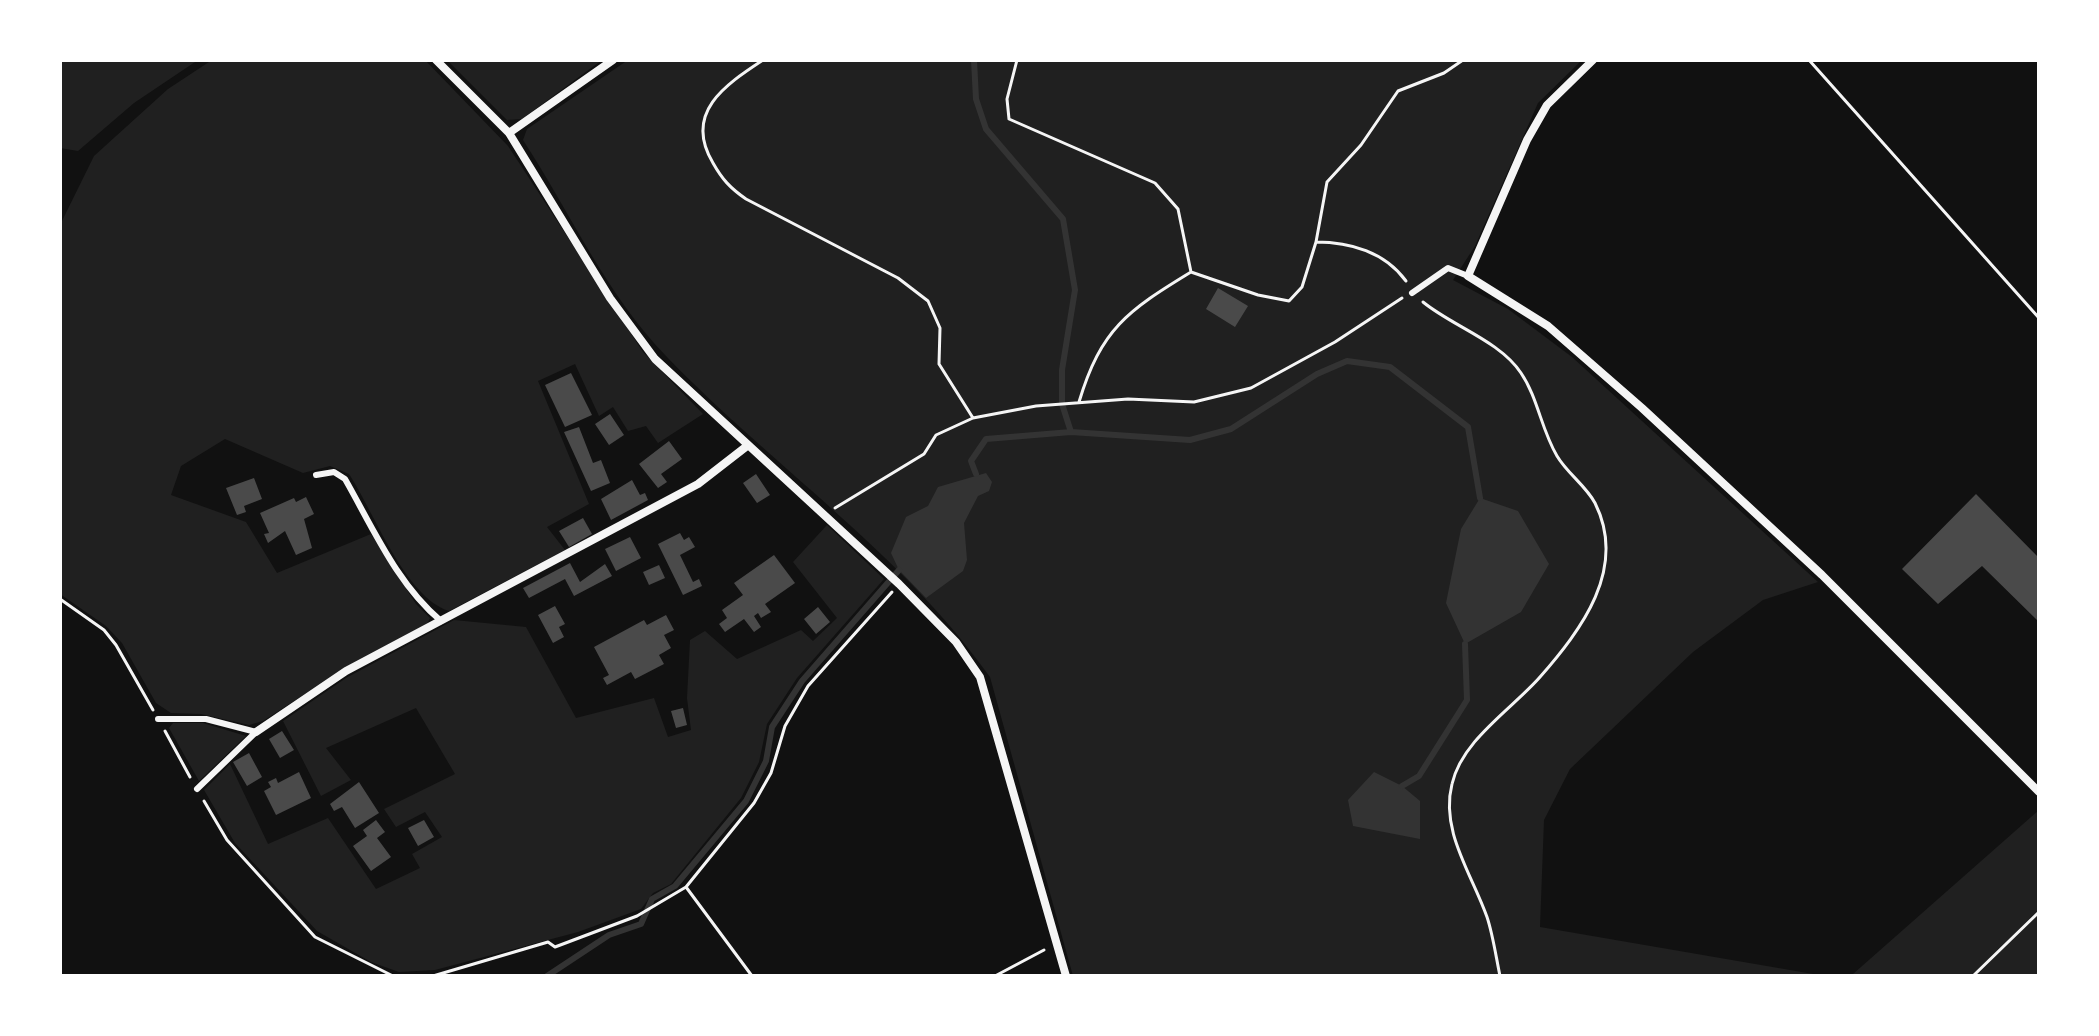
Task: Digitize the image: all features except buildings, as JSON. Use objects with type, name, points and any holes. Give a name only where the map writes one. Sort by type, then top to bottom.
[{"type":"street","points":[[436,60],[509,133],[610,298],[655,359],[899,584],[956,642],[980,677],[1066,976]]},
{"type":"street","points":[[509,133],[613,60]]},
{"type":"street","points":[[1593,60],[1547,105],[1527,140],[1468,276],[1548,326],[1642,408],[1822,575],[2039,792]]},
{"type":"street","points":[[256,732],[346,671],[698,484],[747,446]]},
{"type":"lane","points":[[1412,293],[1448,268],[1468,276]]},
{"type":"lane","points":[[316,475],[334,472],[345,479],[386,553],[423,606],[441,621]]},
{"type":"lane","points":[[158,719],[206,719],[256,732]]},
{"type":"lane","points":[[197,789],[256,732]]},
{"type":"path","points":[[763,60],[729,83],[712,101],[702,125],[707,154],[726,185],[746,199],[898,278],[928,301],[940,328],[939,364],[973,418]]},
{"type":"path","points":[[1017,60],[1007,99],[1009,119],[1155,183],[1178,209],[1191,272]]},
{"type":"path","points":[[1191,272],[1258,295],[1289,301],[1302,287],[1316,242],[1327,182],[1361,145],[1398,91],[1444,73],[1463,60]]},
{"type":"path","points":[[1809,60],[2039,318]]},
{"type":"path","points":[[1316,242],[1335,242],[1373,252],[1404,277],[1412,293],[1447,321],[1494,348],[1520,370],[1533,395],[1542,428],[1559,460],[1595,503],[1604,538],[1605,563],[1596,602],[1577,633],[1538,679],[1488,729],[1462,761],[1452,782],[1449,807],[1455,840],[1488,918],[1500,976]]},
{"type":"path","points":[[1079,402],[1091,361],[1117,323],[1191,272]]},
{"type":"path","points":[[825,515],[924,454],[936,435],[973,418],[1036,406],[1079,402],[1128,399],[1194,402],[1251,388],[1335,342],[1412,293]]},
{"type":"path","points":[[433,976],[548,942],[555,947],[637,916],[686,887],[754,803],[771,773],[785,726],[808,686],[899,584]]},
{"type":"path","points":[[60,599],[104,630],[116,645],[227,840],[315,937],[393,976]]},
{"type":"path","points":[[686,887],[752,976]]},
{"type":"path","points":[[1973,976],[2039,912]]},
{"type":"path","points":[[995,976],[1057,942]]},
{"type":"shaded area","points":[[60,60],[198,60],[134,103],[78,151],[60,148]]},
{"type":"shaded area","points":[[212,60],[425,60],[508,146],[643,352],[703,414],[658,443],[646,426],[628,431],[613,407],[599,416],[575,364],[538,381],[589,504],[547,527],[565,550],[449,611],[433,603],[405,572],[349,474],[330,466],[303,473],[225,439],[181,466],[171,495],[246,522],[277,573],[371,534],[416,604],[430,618],[427,624],[356,661],[263,721],[249,725],[201,714],[171,713],[156,703],[122,643],[106,626],[60,594],[60,225],[94,156],[168,89]]},
{"type":"shaded area","points":[[447,60],[602,60],[522,119],[507,120]]},
{"type":"shaded area","points":[[628,60],[1582,60],[1538,103],[1475,246],[1453,280],[1508,309],[1572,357],[1818,582],[1763,600],[1693,652],[1570,769],[1544,820],[1540,927],[1819,975],[1853,974],[2039,810],[2039,976],[1073,976],[990,677],[955,632],[877,550],[707,397],[646,333],[607,281],[523,140],[527,129]]},
{"type":"shaded area","points":[[986,473],[992,482],[989,491],[978,496],[964,523],[967,560],[963,571],[926,598],[899,570],[891,553],[906,517],[928,506],[938,487]]},
{"type":"shaded area","points":[[1480,498],[1518,511],[1549,564],[1521,612],[1465,644],[1446,603],[1461,529]]},
{"type":"shaded area","points":[[827,525],[884,579],[797,678],[767,724],[759,762],[741,798],[671,884],[653,893],[641,909],[578,932],[435,970],[399,972],[371,962],[317,931],[235,843],[204,790],[230,764],[268,844],[328,818],[376,889],[420,868],[412,854],[442,837],[425,812],[396,827],[384,809],[455,774],[416,708],[326,748],[351,780],[321,796],[283,721],[346,678],[454,620],[526,627],[576,718],[654,698],[668,737],[691,730],[687,698],[690,640],[705,631],[737,659],[801,630],[813,641],[837,618],[793,562]]},
{"type":"shaded area","points":[[173,723],[203,723],[246,736],[199,781],[169,728]]},
{"type":"shaded area","points":[[1374,772],[1402,786],[1420,801],[1420,839],[1353,826],[1348,800]]},
{"type":"waterway","points":[[974,60],[976,99],[986,129],[1063,219],[1075,290],[1062,370],[1062,404],[1071,432]]},
{"type":"waterway","points":[[976,474],[971,461],[986,439],[1071,432],[1190,440],[1231,429],[1317,374],[1347,361],[1390,367],[1468,427],[1480,498]]},
{"type":"waterway","points":[[547,976],[609,935],[641,924],[652,899],[675,886],[746,801],[766,761],[772,727],[802,681],[899,570]]},
{"type":"waterway","points":[[1402,786],[1419,776],[1467,700],[1465,644]]}]
